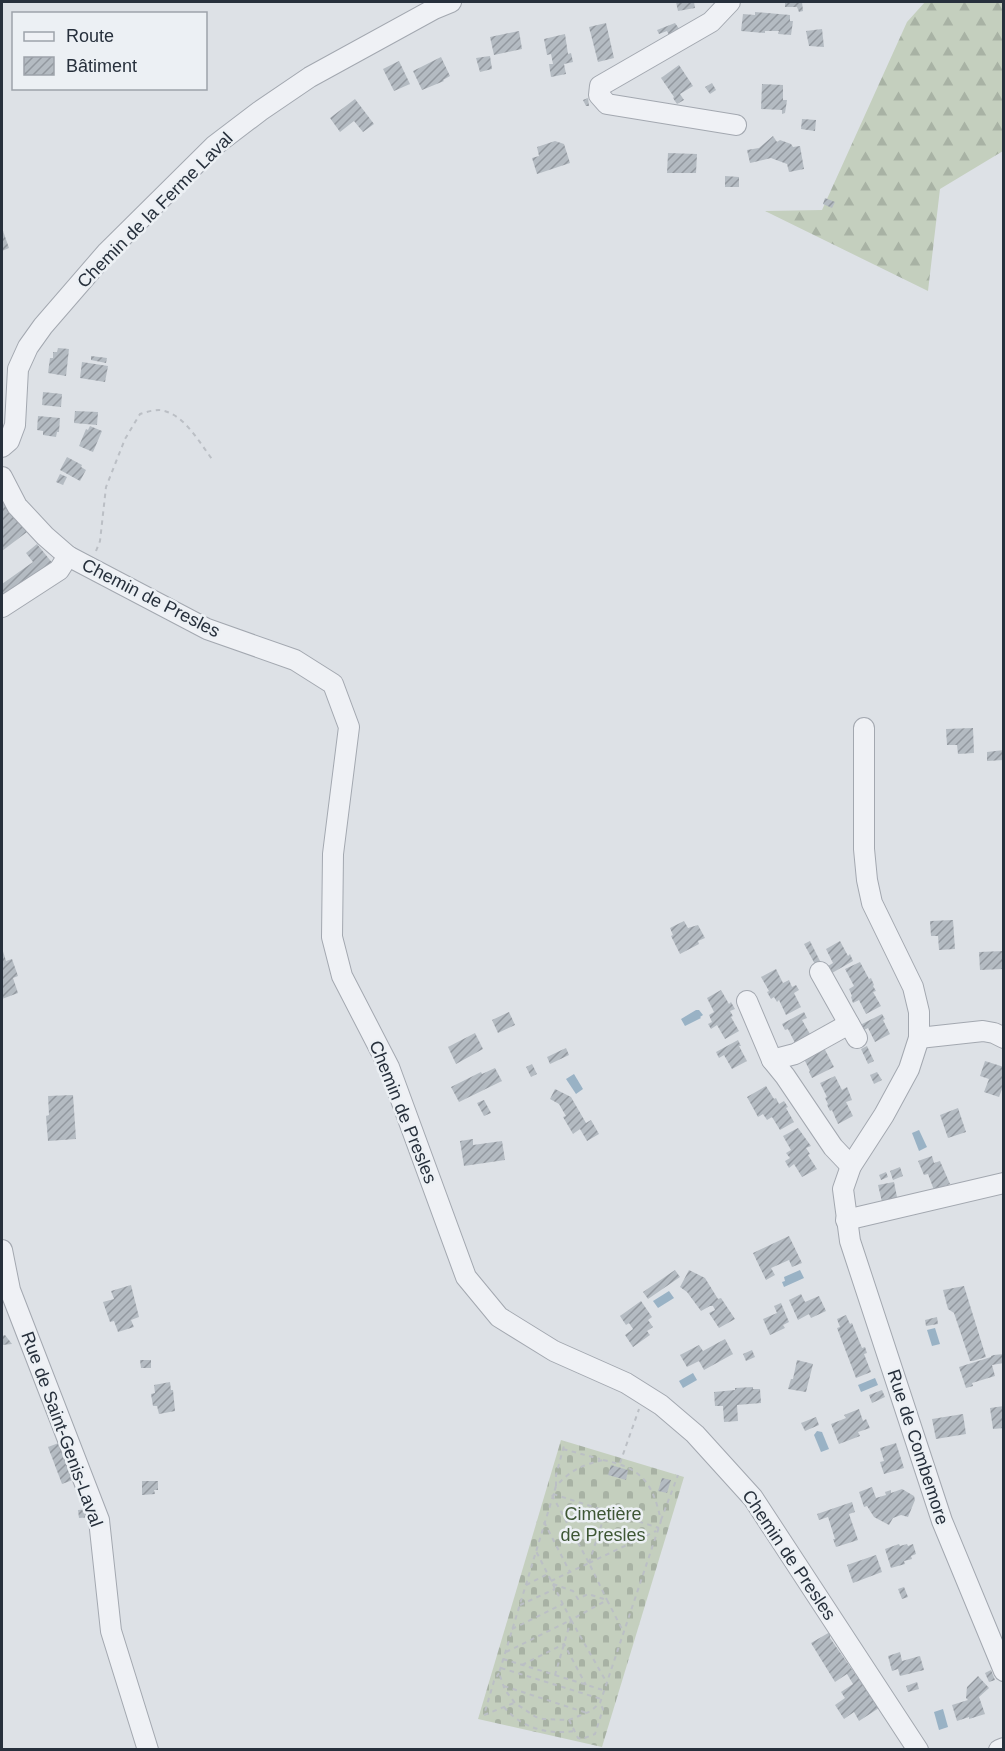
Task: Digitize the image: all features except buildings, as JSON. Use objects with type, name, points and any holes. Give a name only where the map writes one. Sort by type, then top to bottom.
[{"type":"street","name":"Chemin de la Ferme Laval","points":[[2,447],[9,441],[15,425],[18,369],[28,347],[42,326],[124,235],[214,146],[260,111],[310,76],[451,2]]},
{"type":"street","points":[[730,2],[711,22],[600,86],[599,95],[607,104],[736,125]]},
{"type":"street","name":"Chemin de Presles","points":[[2,477],[17,506],[45,536],[68,556],[207,629],[295,660],[333,684],[349,727],[333,854],[332,937],[342,975],[389,1067],[466,1277],[499,1317],[554,1351],[626,1383],[661,1405],[695,1434],[753,1498],[918,1749]]},
{"type":"street","points":[[2,608],[59,570],[68,556]]},
{"type":"street","name":"Rue de Combemore","points":[[864,728],[864,849],[867,880],[872,903],[913,987],[919,1012],[919,1038],[909,1069],[851,1166],[843,1189],[846,1220],[850,1241],[942,1521],[994,1627],[1004,1671]]},
{"type":"street","points":[[772,1060],[795,1054],[853,1031],[820,972]]},
{"type":"street","points":[[747,1001],[772,1060],[833,1148],[851,1166]]},
{"type":"street","points":[[919,1038],[983,1031],[1004,1038]]},
{"type":"street","points":[[846,1220],[1004,1183]]},
{"type":"street","name":"Rue de Saint-Genis-Laval","points":[[2,1250],[10,1290],[99,1520],[111,1631],[148,1749]]},
{"type":"path","points":[[89,567],[100,541],[106,487],[140,414],[159,410],[172,413],[186,425],[212,459]]},
{"type":"path","points":[[620,1463],[644,1394]]},
{"type":"path","points":[[515,1703],[484,1715],[494,1681],[501,1668],[556,1486],[556,1475],[565,1442]]},
{"type":"path","points":[[563,1449],[620,1463],[641,1474],[652,1490],[661,1521]]},
{"type":"path","points":[[556,1486],[568,1474],[584,1464],[603,1460]]},
{"type":"path","points":[[499,1672],[505,1690],[515,1703],[536,1717],[569,1720],[587,1713],[600,1701],[678,1475]]},
{"type":"path","points":[[553,1495],[658,1529]]},
{"type":"path","points":[[553,1495],[624,1632]]},
{"type":"path","points":[[589,1563],[606,1511]]},
{"type":"path","points":[[544,1522],[570,1572]]},
{"type":"path","points":[[552,1583],[658,1529]]},
{"type":"path","points":[[536,1551],[571,1620],[607,1683]]},
{"type":"path","points":[[525,1586],[548,1574]]},
{"type":"path","points":[[552,1583],[573,1591],[578,1599],[588,1594],[608,1600]]},
{"type":"path","points":[[519,1606],[555,1589]]},
{"type":"path","points":[[506,1652],[608,1600]]},
{"type":"path","points":[[512,1629],[563,1604]]},
{"type":"path","points":[[555,1675],[571,1620]]},
{"type":"path","points":[[522,1665],[564,1644]]},
{"type":"path","points":[[564,1644],[586,1685]]},
{"type":"path","points":[[503,1659],[604,1691]]},
{"type":"path","points":[[501,1668],[600,1701]]},
{"type":"path","points":[[504,1686],[587,1713]]},
{"type":"path","points":[[569,1720],[578,1738],[582,1739],[595,1734],[603,1709],[600,1701]]},
{"type":"path","points":[[504,1707],[511,1716],[532,1728],[550,1732],[574,1731]]},
{"type":"green space","points":[[925,2],[1003,2],[1003,151],[940,189],[928,291],[765,211],[822,210],[907,22]]},
{"type":"green space","name":"Cimetière de Presles","points":[[561,1440],[684,1477],[602,1747],[478,1719]]},
{"type":"water","points":[[696,1010],[703,1015],[701,1018],[685,1026],[681,1019]]},
{"type":"water","points":[[574,1074],[583,1089],[576,1094],[566,1079]]},
{"type":"water","points":[[919,1130],[927,1147],[919,1151],[912,1133]]},
{"type":"water","points":[[800,1270],[804,1278],[784,1287],[782,1282],[785,1281],[784,1277]]},
{"type":"water","points":[[669,1291],[674,1298],[658,1308],[653,1301]]},
{"type":"water","points":[[935,1328],[940,1344],[932,1346],[927,1330]]},
{"type":"water","points":[[693,1373],[697,1380],[683,1388],[679,1381]]},
{"type":"water","points":[[875,1378],[878,1385],[861,1392],[858,1385]]},
{"type":"water","points":[[817,1431],[822,1432],[829,1449],[821,1452],[814,1435]]},
{"type":"water","points":[[943,1709],[948,1727],[939,1730],[934,1712]]}]
